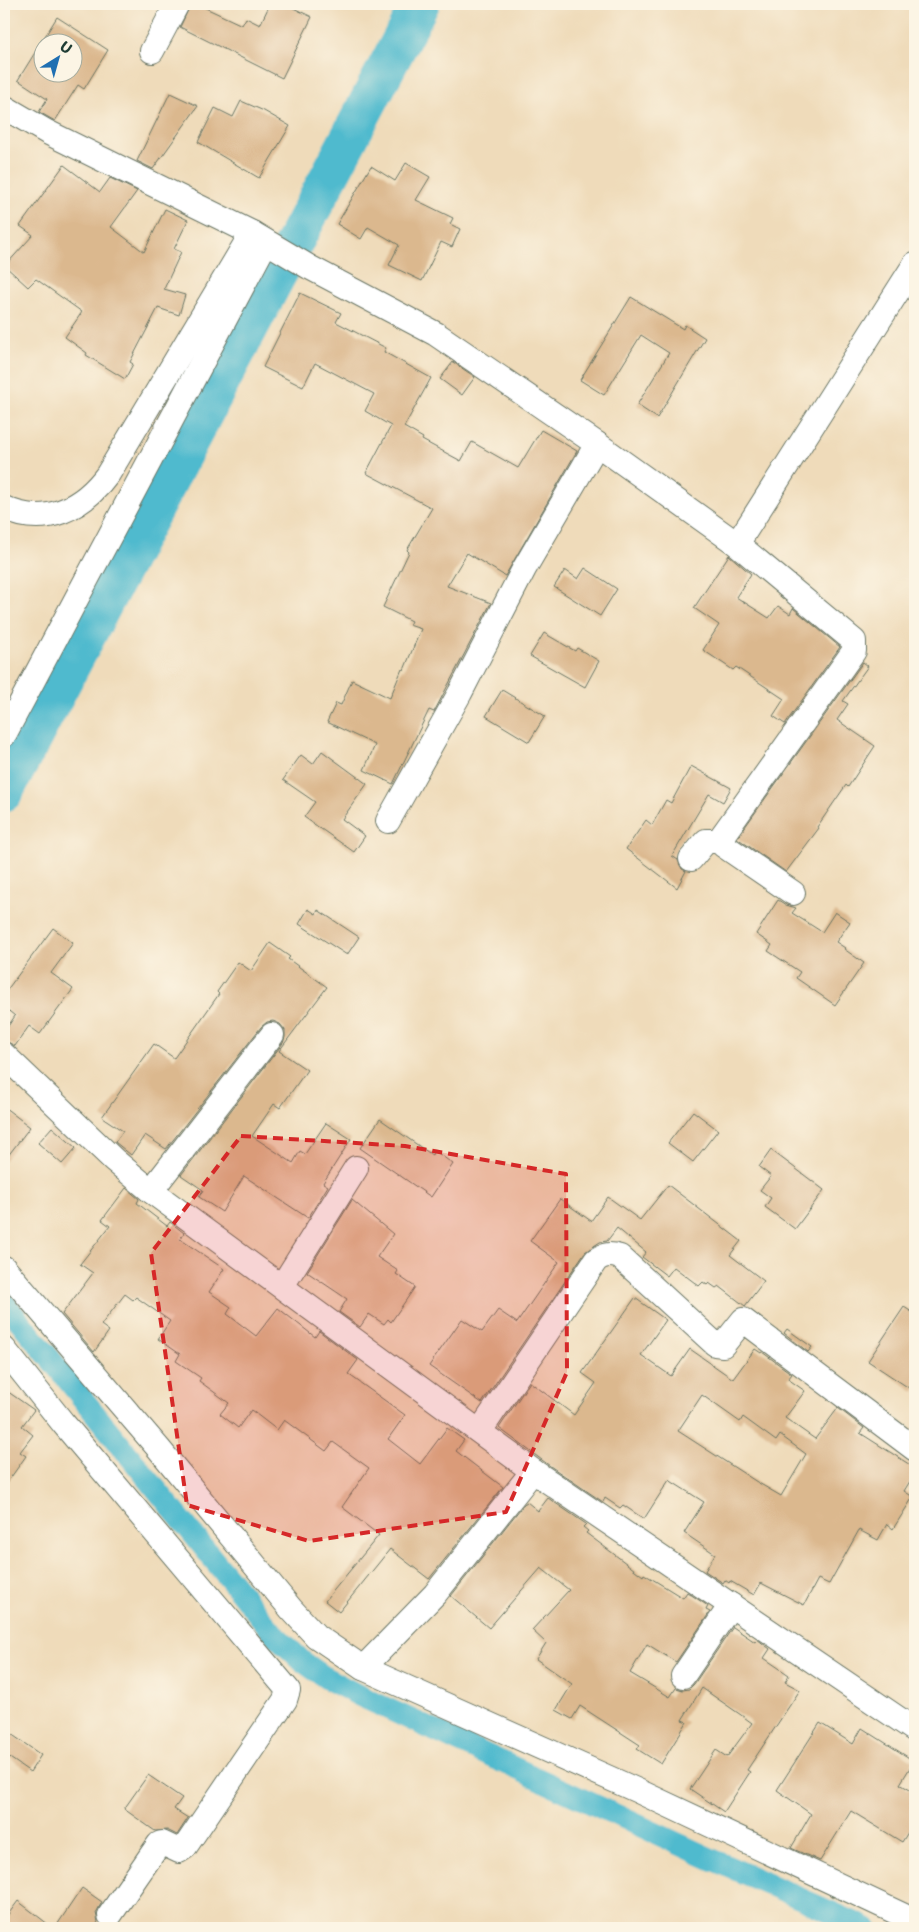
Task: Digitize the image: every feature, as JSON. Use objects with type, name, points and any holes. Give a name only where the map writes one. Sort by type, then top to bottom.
[{"type":"street","points":[[152,50],[177,4]]},
{"type":"street","points":[[4,107],[47,132],[266,242],[309,267],[436,334],[597,444],[737,544],[854,642],[854,651],[722,836],[721,841],[723,845],[792,893]]},
{"type":"street","points":[[4,508],[28,515],[48,515],[64,511],[77,504],[96,489],[266,242]]},
{"type":"street","points":[[4,735],[266,242]]},
{"type":"street","points":[[737,544],[915,264]]},
{"type":"street","points":[[388,821],[460,693],[524,569],[597,444]]},
{"type":"street","points":[[691,859],[706,841],[721,841]]},
{"type":"street","points":[[151,1191],[272,1035]]},
{"type":"street","points":[[4,1055],[114,1160],[151,1191],[533,1470],[915,1730]]},
{"type":"street","points":[[282,1286],[356,1168]]},
{"type":"street","points":[[480,1430],[596,1260],[604,1255],[611,1254],[620,1258],[715,1344],[723,1345],[742,1320],[915,1449]]},
{"type":"street","points":[[4,1268],[159,1449],[291,1609],[316,1636],[363,1668],[636,1790],[915,1921]]},
{"type":"street","points":[[4,1349],[63,1423],[288,1690],[285,1700],[185,1847],[179,1851],[162,1842],[159,1844],[110,1915]]},
{"type":"street","points":[[363,1668],[435,1594],[533,1470]]},
{"type":"street","points":[[683,1676],[731,1605]]},
{"type":"highlighted area","points":[[241,1136],[405,1146],[566,1174],[567,1372],[506,1512],[309,1541],[187,1505],[151,1253]]},
{"type":"building","points":[[191,4],[197,4],[242,25],[246,18],[260,25],[270,4],[285,4],[312,17],[282,78],[180,27]]},
{"type":"building","points":[[57,17],[80,32],[48,32]]},
{"type":"building","points":[[82,33],[108,50],[84,89],[78,85],[55,121],[39,112],[47,99],[18,80],[32,57],[32,82],[82,82]]},
{"type":"building","points":[[170,93],[198,106],[153,169],[137,161]]},
{"type":"building","points":[[241,101],[264,111],[290,126],[259,178],[198,142],[215,108],[233,117]]},
{"type":"building","points":[[406,163],[430,177],[416,200],[453,218],[450,224],[460,229],[452,247],[441,242],[422,281],[389,265],[399,245],[368,227],[361,239],[337,224],[371,166],[395,181]]},
{"type":"building","points":[[64,165],[100,192],[110,178],[137,191],[111,227],[144,252],[165,209],[188,220],[174,249],[181,252],[164,289],[185,295],[179,315],[158,308],[130,362],[133,364],[125,379],[86,355],[87,353],[65,337],[82,312],[36,279],[28,287],[5,266],[33,235],[20,226]]},
{"type":"building","points":[[300,293],[341,313],[336,322],[386,348],[384,352],[431,378],[404,427],[423,438],[422,440],[461,461],[472,442],[518,468],[541,430],[577,451],[505,576],[467,553],[447,586],[491,603],[434,712],[429,710],[393,784],[364,770],[375,745],[327,722],[336,703],[341,705],[352,680],[390,698],[402,669],[404,670],[421,629],[409,625],[411,621],[383,607],[409,552],[407,550],[432,508],[366,473],[391,426],[365,411],[374,394],[315,363],[303,387],[263,367]]},
{"type":"building","points":[[631,297],[683,329],[685,325],[705,338],[657,418],[637,405],[669,353],[641,335],[604,395],[580,380]]},
{"type":"building","points":[[453,362],[475,377],[462,395],[440,379]]},
{"type":"building","points":[[729,555],[751,574],[736,597],[769,618],[778,606],[790,614],[793,608],[840,647],[785,724],[773,716],[784,699],[736,667],[733,670],[703,650],[719,625],[694,608]]},
{"type":"building","points":[[585,568],[617,589],[600,616],[554,587],[565,570],[578,579]]},
{"type":"building","points":[[544,633],[575,651],[577,648],[599,661],[585,687],[530,656]]},
{"type":"building","points":[[863,662],[868,666],[843,701],[848,704],[837,720],[875,746],[848,787],[846,785],[817,827],[819,828],[786,872],[737,838]]},
{"type":"building","points":[[502,690],[545,716],[529,742],[486,716]]},
{"type":"building","points":[[322,751],[367,784],[342,819],[365,836],[354,852],[304,817],[315,802],[283,780],[301,755],[313,764]]},
{"type":"building","points":[[691,766],[731,788],[723,802],[709,794],[672,856],[678,860],[682,869],[686,871],[677,888],[626,849],[646,820],[652,825],[666,800],[671,803]]},
{"type":"building","points":[[778,900],[796,908],[792,913],[822,932],[835,912],[850,922],[836,942],[864,963],[835,1005],[796,978],[800,972],[768,951],[772,945],[756,934]]},
{"type":"building","points":[[308,909],[316,914],[318,910],[359,937],[347,955],[299,924]]},
{"type":"building","points":[[53,928],[73,943],[51,973],[73,989],[40,1034],[29,1026],[15,1046],[4,1040],[4,1032],[15,1016],[4,1007],[4,994]]},
{"type":"building","points":[[270,943],[290,957],[288,959],[327,987],[279,1051],[307,1070],[280,1108],[274,1104],[252,1136],[293,1163],[300,1151],[305,1154],[326,1123],[351,1139],[323,1183],[328,1186],[308,1218],[244,1176],[222,1212],[199,1197],[203,1190],[181,1175],[283,1043],[285,1030],[280,1024],[273,1021],[267,1022],[261,1027],[166,1149],[145,1135],[131,1155],[115,1142],[123,1131],[102,1117],[154,1044],[174,1058],[219,994],[217,992],[238,962],[251,971]]},
{"type":"building","points":[[4,1107],[30,1127],[4,1161]]},
{"type":"building","points":[[693,1111],[718,1130],[693,1162],[668,1143]]},
{"type":"building","points":[[380,1119],[432,1155],[434,1150],[453,1164],[431,1197],[360,1148]]},
{"type":"building","points":[[52,1127],[76,1148],[62,1164],[38,1143]]},
{"type":"building","points":[[771,1150],[824,1190],[795,1229],[765,1207],[771,1198],[760,1190],[771,1176],[759,1167]]},
{"type":"building","points":[[668,1185],[741,1241],[730,1255],[764,1281],[745,1306],[719,1286],[716,1288],[709,1283],[707,1285],[703,1282],[699,1286],[674,1267],[667,1276],[642,1257],[646,1252],[617,1228],[607,1241],[600,1242],[585,1252],[482,1403],[429,1366],[462,1319],[482,1332],[498,1310],[517,1323],[559,1262],[530,1241],[560,1199],[591,1221],[608,1197],[640,1220]]},
{"type":"building","points":[[126,1188],[139,1199],[137,1203],[167,1226],[170,1222],[184,1233],[180,1239],[224,1269],[209,1292],[231,1307],[227,1314],[256,1336],[278,1308],[315,1337],[319,1331],[358,1360],[348,1374],[405,1415],[388,1439],[420,1464],[447,1428],[464,1440],[456,1451],[503,1487],[429,1579],[390,1549],[339,1612],[325,1601],[379,1535],[342,1507],[369,1468],[333,1442],[326,1451],[284,1420],[277,1430],[251,1410],[238,1428],[220,1414],[229,1403],[199,1381],[201,1378],[176,1361],[180,1354],[158,1339],[170,1321],[136,1297],[133,1300],[125,1294],[101,1325],[109,1331],[94,1352],[62,1314],[93,1273],[80,1264],[110,1226],[102,1220]]},
{"type":"building","points":[[352,1200],[393,1234],[377,1257],[398,1271],[396,1274],[415,1287],[391,1322],[388,1319],[384,1324],[369,1314],[360,1327],[339,1312],[347,1299],[307,1272]]},
{"type":"building","points":[[635,1298],[666,1320],[641,1355],[671,1376],[690,1349],[733,1379],[755,1349],[762,1352],[792,1374],[788,1379],[805,1391],[785,1418],[815,1439],[838,1408],[864,1428],[860,1433],[915,1468],[915,1473],[904,1491],[913,1497],[893,1529],[887,1524],[878,1540],[859,1530],[829,1584],[818,1579],[804,1605],[761,1583],[754,1595],[730,1581],[729,1583],[725,1580],[723,1583],[705,1571],[715,1554],[684,1533],[704,1502],[669,1480],[644,1519],[623,1505],[620,1508],[605,1498],[603,1502],[499,1428],[530,1382],[574,1415],[596,1383],[582,1373]],"holes":[[[702,1395],[740,1422],[743,1417],[776,1441],[780,1435],[806,1454],[781,1496],[678,1431]]]},
{"type":"building","points":[[904,1307],[915,1314],[915,1392],[868,1361]]},
{"type":"building","points":[[787,1329],[812,1347],[808,1352],[784,1333]]},
{"type":"building","points":[[4,1389],[34,1410],[22,1426],[33,1435],[20,1452],[26,1456],[4,1487]]},
{"type":"building","points":[[548,1498],[586,1524],[583,1527],[588,1531],[586,1533],[643,1576],[644,1574],[683,1598],[687,1592],[708,1606],[706,1610],[710,1612],[676,1662],[647,1644],[630,1673],[670,1697],[676,1688],[689,1689],[733,1627],[755,1642],[757,1639],[770,1649],[764,1658],[789,1675],[785,1682],[800,1690],[747,1770],[750,1772],[724,1812],[690,1789],[716,1750],[727,1757],[752,1723],[702,1688],[682,1720],[687,1722],[661,1764],[637,1749],[640,1745],[580,1706],[572,1719],[556,1710],[572,1684],[536,1659],[546,1643],[532,1630],[569,1590],[541,1568],[489,1628],[451,1596],[524,1504],[527,1502],[538,1511]]},
{"type":"building","points":[[820,1723],[853,1744],[862,1728],[914,1761],[900,1784],[915,1793],[915,1821],[902,1842],[851,1811],[820,1861],[791,1848],[811,1814],[777,1790]]},
{"type":"building","points":[[4,1729],[41,1755],[30,1772],[4,1754]]},
{"type":"building","points":[[148,1775],[182,1798],[174,1809],[188,1818],[177,1835],[167,1830],[155,1831],[124,1809]]},
{"type":"building","points":[[82,1888],[102,1902],[96,1913],[98,1922],[94,1928],[55,1928]]},
{"type":"building","points":[[18,1901],[53,1928],[4,1928],[4,1920]]},
{"type":"waterway","points":[[4,792],[420,4]]},
{"type":"waterway","points":[[4,1302],[274,1634],[302,1661],[326,1678],[358,1695],[709,1858],[867,1928]]}]
